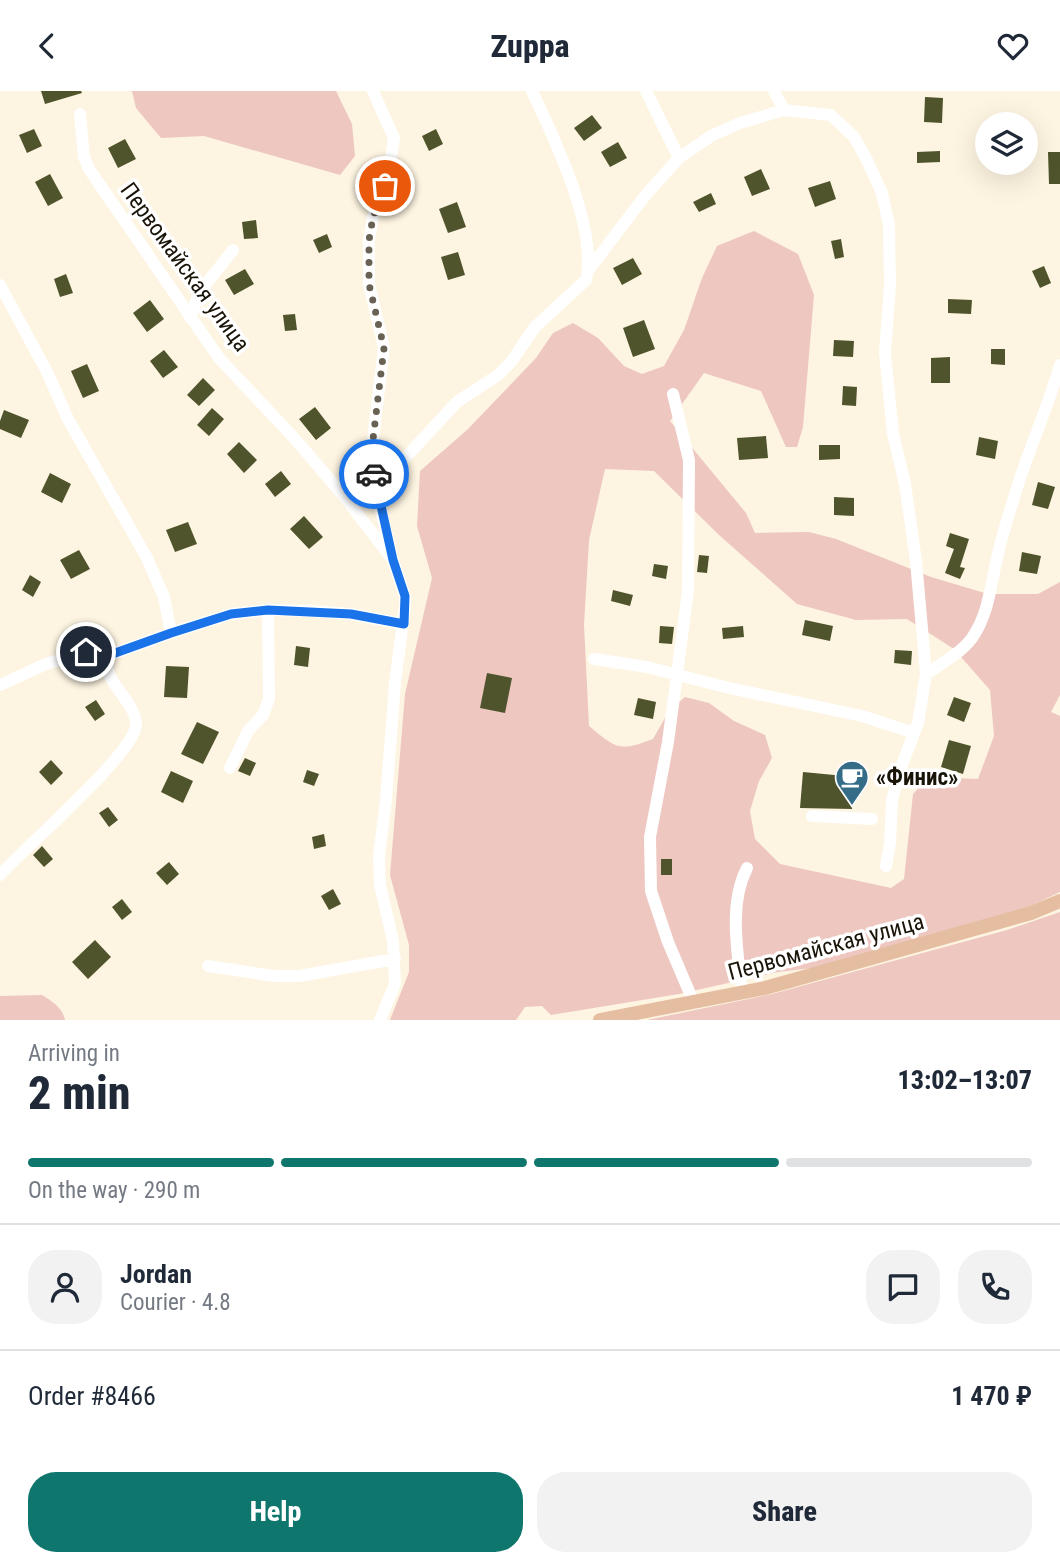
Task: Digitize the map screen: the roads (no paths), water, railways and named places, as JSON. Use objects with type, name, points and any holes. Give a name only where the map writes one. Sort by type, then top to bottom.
[{"type":"main road","name":"Первомайская улица","points":[[600,1020],[743,993],[992,925],[1060,901]]},
{"type":"street","name":"Первомайская улица","points":[[373,91],[394,138],[390,171],[373,217],[369,240],[369,284],[384,348],[371,456],[393,560],[405,596],[379,856],[380,885],[393,941],[395,983],[380,1020]]},
{"type":"street","points":[[377,494],[378,482],[386,473],[406,457],[457,402],[498,375],[511,362],[534,327],[586,279],[586,237],[576,198],[532,91]]},
{"type":"street","points":[[646,91],[679,158]]},
{"type":"street","points":[[774,91],[784,110]]},
{"type":"street","points":[[588,271],[644,197],[679,158],[711,136],[730,127],[784,110],[831,115],[854,137],[866,157],[882,193],[889,225],[890,286],[885,352],[887,379],[893,434],[905,484],[914,548],[926,674],[918,723],[892,800],[886,866]]},
{"type":"street","name":"Первомайская улица","points":[[80,114],[84,157],[89,169],[190,318],[219,358],[335,486],[393,560]]},
{"type":"street","points":[[190,318],[199,292],[233,250]]},
{"type":"street","points":[[0,285],[47,372],[68,419],[147,558],[163,597],[171,633]]},
{"type":"street","points":[[926,674],[971,641],[982,622],[1013,498],[1051,398],[1060,365]]},
{"type":"street","points":[[673,394],[689,460],[688,591],[668,742],[650,838],[651,891],[668,942],[694,1003]]},
{"type":"street","points":[[230,768],[248,731],[263,715],[269,699],[268,610]]},
{"type":"street","points":[[0,685],[46,664],[86,652],[104,657],[231,614],[268,610],[351,614],[404,624]]},
{"type":"street","points":[[0,875],[98,778],[129,742],[136,725],[133,711],[111,677],[104,657]]},
{"type":"street","points":[[594,659],[647,667],[676,676],[862,716],[914,733]]},
{"type":"street","points":[[812,816],[872,819]]},
{"type":"street","points":[[743,993],[735,931],[741,880],[747,868]]},
{"type":"street","points":[[208,966],[274,976],[299,976],[395,959]]},
{"type":"place","name":"«Финис»","points":[[852,807]]}]
